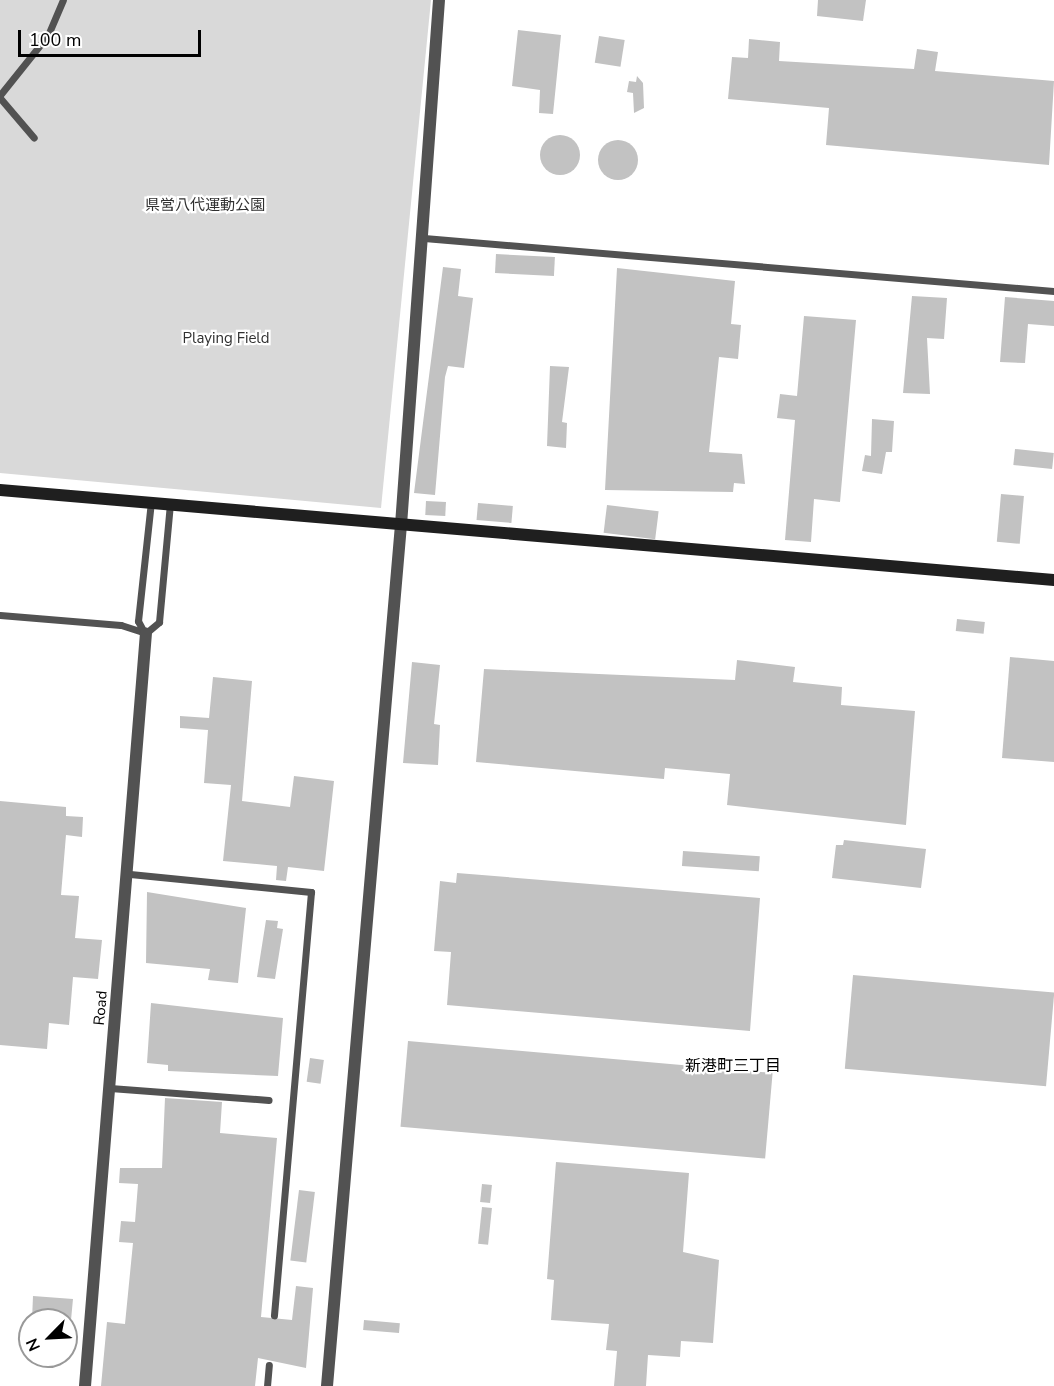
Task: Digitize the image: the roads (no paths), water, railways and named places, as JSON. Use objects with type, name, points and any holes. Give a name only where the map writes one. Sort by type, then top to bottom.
[{"type":"street","points":[[327,1386],[401,525],[424,238],[439,0]]},
{"type":"street","points":[[0,489],[1054,580]]},
{"type":"street","name":"Road","points":[[86,1386],[146,633]]},
{"type":"lane","points":[[34,138],[0,96],[48,35],[63,0]]},
{"type":"lane","points":[[424,238],[1054,291]]},
{"type":"lane","points":[[86,1386],[130,874],[146,633],[138,621],[151,502]]},
{"type":"lane","points":[[146,633],[159,622],[170,504]]},
{"type":"lane","points":[[0,615],[121,625],[146,633]]},
{"type":"lane","points":[[130,874],[311,892],[274,1315]]},
{"type":"lane","points":[[110,1088],[269,1100]]},
{"type":"lane","points":[[267,1386],[269,1365]]},
{"type":"district","name":"新港町三丁目","points":[[733,1066]]},
{"type":"park label","name":"県営八代運動公園","points":[[205,206]]},
{"type":"park label","name":"Playing Field","points":[[226,339]]}]
